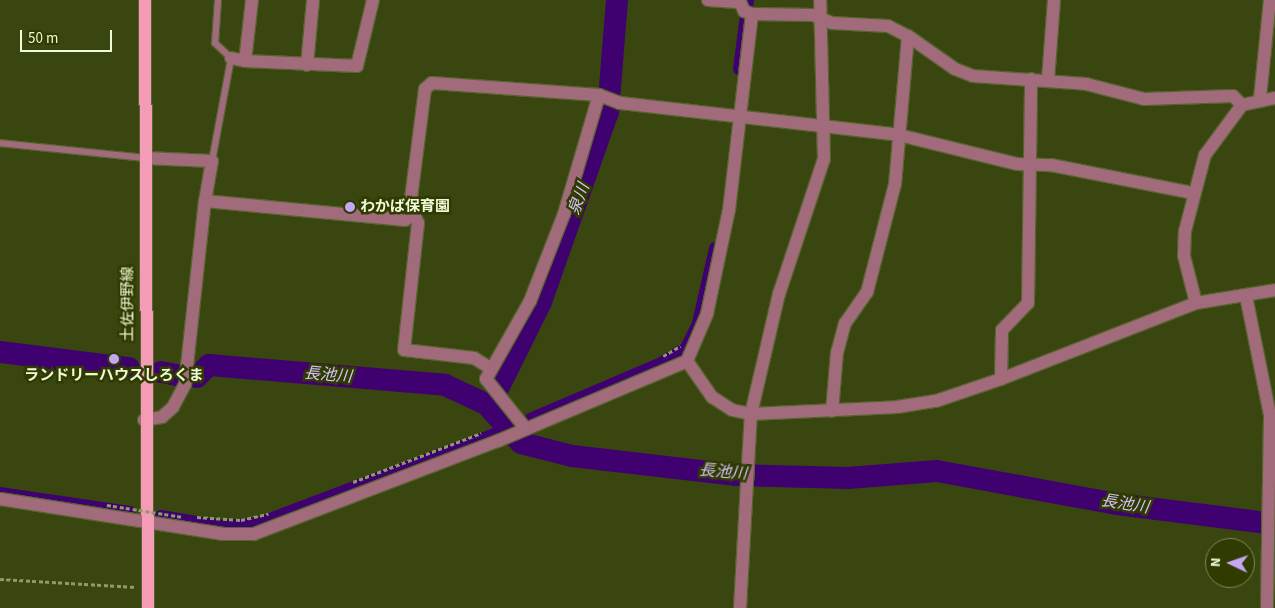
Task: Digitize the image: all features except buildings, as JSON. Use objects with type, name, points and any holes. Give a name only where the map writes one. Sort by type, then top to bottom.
[{"type":"main road","name":"土佐伊野線","points":[[145,0],[144,420],[148,608]]},
{"type":"street","points":[[246,61],[252,0]]},
{"type":"street","points":[[307,65],[313,0]]},
{"type":"street","points":[[231,58],[246,61],[307,65],[357,66],[373,0]]},
{"type":"street","points":[[708,0],[745,8],[820,18],[832,24],[888,26],[908,36],[955,69],[973,76],[1086,84],[1144,99],[1233,96],[1242,105]]},
{"type":"street","points":[[740,608],[748,525],[746,462],[752,414],[780,294],[821,178],[826,129],[820,0]]},
{"type":"street","points":[[1048,80],[1054,0]]},
{"type":"street","points":[[1260,98],[1270,0]]},
{"type":"street","points":[[0,499],[146,523],[254,534],[498,441],[687,361],[707,314],[729,210],[745,8]]},
{"type":"street","points":[[832,411],[837,352],[845,324],[867,292],[895,184],[908,36]]},
{"type":"street","points":[[1001,379],[1002,330],[1028,304],[1027,164],[1031,79]]},
{"type":"street","points":[[490,368],[474,358],[404,350],[418,223],[410,206],[425,89],[432,83],[607,97],[826,129],[899,135],[1027,164],[1192,193]]},
{"type":"street","points":[[523,431],[489,386],[490,368],[530,301],[607,97]]},
{"type":"street","points":[[1196,304],[1184,256],[1192,193],[1205,155],[1242,105],[1260,98],[1275,98]]},
{"type":"street","points":[[144,420],[162,417],[173,407],[185,384],[205,201],[212,161],[146,158]]},
{"type":"street","points":[[205,201],[406,220],[414,214]]},
{"type":"street","points":[[687,361],[712,397],[732,410],[752,414],[832,411],[936,401],[1001,379],[1196,304],[1275,290]]},
{"type":"street","points":[[1246,296],[1270,414],[1271,508],[1267,608]]},
{"type":"lane","points":[[212,161],[231,58],[215,43],[218,0]]},
{"type":"lane","points":[[0,143],[146,158]]},
{"type":"path","points":[[659,359],[687,338]]},
{"type":"path","points":[[350,483],[485,432]]},
{"type":"path","points":[[107,505],[183,517],[241,520],[276,512]]},
{"type":"path","points":[[0,579],[148,587]]},
{"type":"waterway","name":"泉川","points":[[499,387],[541,302],[608,112],[617,0]]},
{"type":"waterway","points":[[739,69],[748,0]]},
{"type":"waterway","points":[[530,419],[661,363],[686,348],[698,323],[715,248]]},
{"type":"waterway","name":"長池川","points":[[0,352],[129,368]]},
{"type":"waterway","name":"長池川","points":[[197,377],[209,365],[445,385],[486,404],[521,443],[572,456],[735,475],[848,478],[937,471],[1117,504],[1275,524]]},
{"type":"waterway","name":"長池川","points":[[161,372],[177,375]]},
{"type":"waterway","points":[[161,516],[220,526],[259,523],[511,428]]},
{"type":"waterway","points":[[0,493],[130,512]]},
{"type":"place","name":"わかば保育園","points":[[350,207]]},
{"type":"place","name":"ランドリーハウスしろくま","points":[[114,359]]}]
